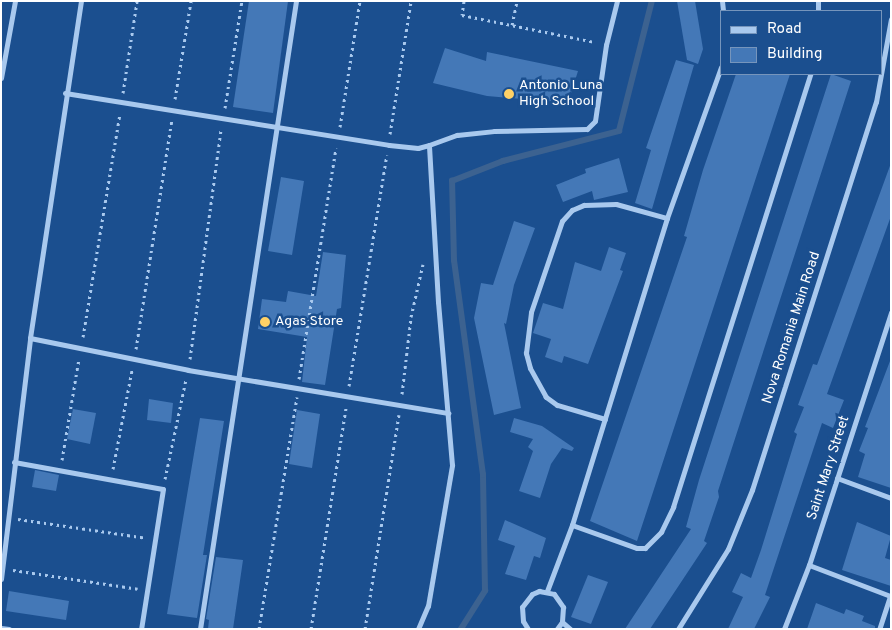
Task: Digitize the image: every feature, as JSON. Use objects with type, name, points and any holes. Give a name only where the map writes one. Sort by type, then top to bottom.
[{"type":"street","points":[[1,78],[15,1]]},
{"type":"street","points":[[1,579],[30,338],[80,1]]},
{"type":"street","points":[[200,629],[240,379],[296,1]]},
{"type":"street","points":[[66,93],[389,145],[429,145],[457,135],[494,131],[587,129],[595,121],[606,45],[618,1]]},
{"type":"street","name":"Nova Romania Main Road","points":[[882,69],[891,19]]},
{"type":"street","points":[[547,591],[572,525],[667,218],[720,70]]},
{"type":"street","points":[[572,525],[637,548],[645,548],[661,532],[673,507],[810,75]]},
{"type":"street","name":"Nova Romania Main Road","points":[[678,629],[728,549],[752,490],[876,102],[881,75]]},
{"type":"street","points":[[418,629],[428,606],[452,465],[438,302],[429,145]]},
{"type":"street","points":[[604,420],[557,405],[546,396],[530,368],[526,353],[531,312],[562,221],[572,210],[584,205],[616,204],[667,218]]},
{"type":"street","name":"Saint Mary Street","points":[[784,629],[809,565],[891,312]]},
{"type":"street","points":[[30,338],[81,350],[188,370],[448,413]]},
{"type":"street","points":[[14,462],[163,489],[140,629]]},
{"type":"street","points":[[837,478],[891,498]]},
{"type":"street","points":[[809,565],[890,596],[879,629]]},
{"type":"street","points":[[528,629],[522,621],[522,607],[532,594],[547,591],[560,599],[564,607],[562,622],[557,629]]},
{"type":"street","points":[[562,622],[570,629]]},
{"type":"street","points":[[1,628],[9,629]]},
{"type":"path","points":[[60,471],[122,102],[137,1]]},
{"type":"path","points":[[111,480],[134,359],[191,1]]},
{"type":"path","points":[[163,489],[188,370],[223,119],[242,1]]},
{"type":"path","points":[[259,629],[360,1]]},
{"type":"path","points":[[311,629],[412,1]]},
{"type":"path","points":[[464,1],[462,15],[606,45]]},
{"type":"path","points":[[512,25],[517,1]]},
{"type":"path","points":[[365,629],[401,404],[411,317],[425,254]]},
{"type":"path","points":[[8,518],[155,539]]},
{"type":"path","points":[[2,569],[147,591]]},
{"type":"building","points":[[249,1],[288,1],[273,113],[233,107]]},
{"type":"building","points":[[677,1],[695,1],[703,49],[698,64],[687,60]]},
{"type":"building","points":[[445,48],[486,61],[487,52],[578,71],[568,103],[487,96],[433,83]]},
{"type":"building","points":[[676,60],[694,65],[652,209],[635,203],[651,150],[646,148]]},
{"type":"building","points":[[736,75],[790,75],[637,541],[590,521],[687,237],[684,236],[703,170]]},
{"type":"building","points":[[831,75],[851,81],[718,491],[719,497],[704,541],[707,543],[650,629],[625,629],[691,529],[686,527],[699,480]]},
{"type":"building","points":[[619,158],[628,192],[594,200],[592,191],[563,202],[556,185],[586,173],[585,169]]},
{"type":"building","points":[[891,163],[891,216],[827,394],[844,400],[833,428],[822,423],[765,595],[770,597],[754,629],[728,629],[743,597],[732,592],[741,573],[751,578],[797,434],[794,432],[804,407],[798,405],[813,364],[817,365]]},
{"type":"building","points":[[281,177],[304,181],[292,255],[268,251]]},
{"type":"building","points":[[514,221],[535,228],[514,285],[506,324],[504,323],[521,408],[494,415],[474,318],[481,283],[493,285]]},
{"type":"building","points":[[609,247],[626,253],[620,270],[623,271],[588,364],[564,356],[562,363],[545,357],[551,339],[533,333],[543,303],[563,309],[575,262],[601,271]]},
{"type":"building","points":[[323,252],[346,255],[341,308],[337,309],[325,385],[302,382],[307,337],[258,329],[262,299],[286,302],[288,291],[316,296]]},
{"type":"building","points":[[890,361],[891,488],[858,477],[865,454],[859,451],[868,428],[865,427]]},
{"type":"building","points":[[149,399],[173,403],[171,423],[147,420]]},
{"type":"building","points":[[73,409],[96,413],[90,444],[67,439]]},
{"type":"building","points":[[297,410],[320,414],[312,468],[289,464]]},
{"type":"building","points":[[200,418],[224,421],[203,555],[207,555],[197,618],[167,614]]},
{"type":"building","points":[[514,418],[542,426],[574,448],[572,451],[562,448],[551,464],[540,498],[519,491],[533,451],[528,447],[533,439],[510,432]]},
{"type":"building","points":[[35,470],[59,475],[56,491],[32,487]]},
{"type":"building","points":[[505,520],[546,538],[540,558],[534,556],[526,580],[505,574],[515,546],[498,540]]},
{"type":"building","points":[[857,522],[891,536],[885,558],[891,560],[891,586],[842,570]]},
{"type":"building","points":[[216,557],[243,560],[233,629],[208,629],[209,620],[206,619]]},
{"type":"building","points":[[588,575],[608,582],[591,624],[571,617]]},
{"type":"building","points":[[9,591],[69,601],[66,620],[6,611]]},
{"type":"building","points":[[816,603],[844,614],[846,609],[864,616],[862,621],[875,626],[875,629],[807,629]]},
{"type":"waterway","points":[[461,629],[485,591],[483,475],[454,261],[452,181],[503,161],[619,131],[652,1]]},
{"type":"place","name":"Antonio Luna High School","points":[[509,94]]},
{"type":"place","name":"Agas Store","points":[[265,322]]}]
